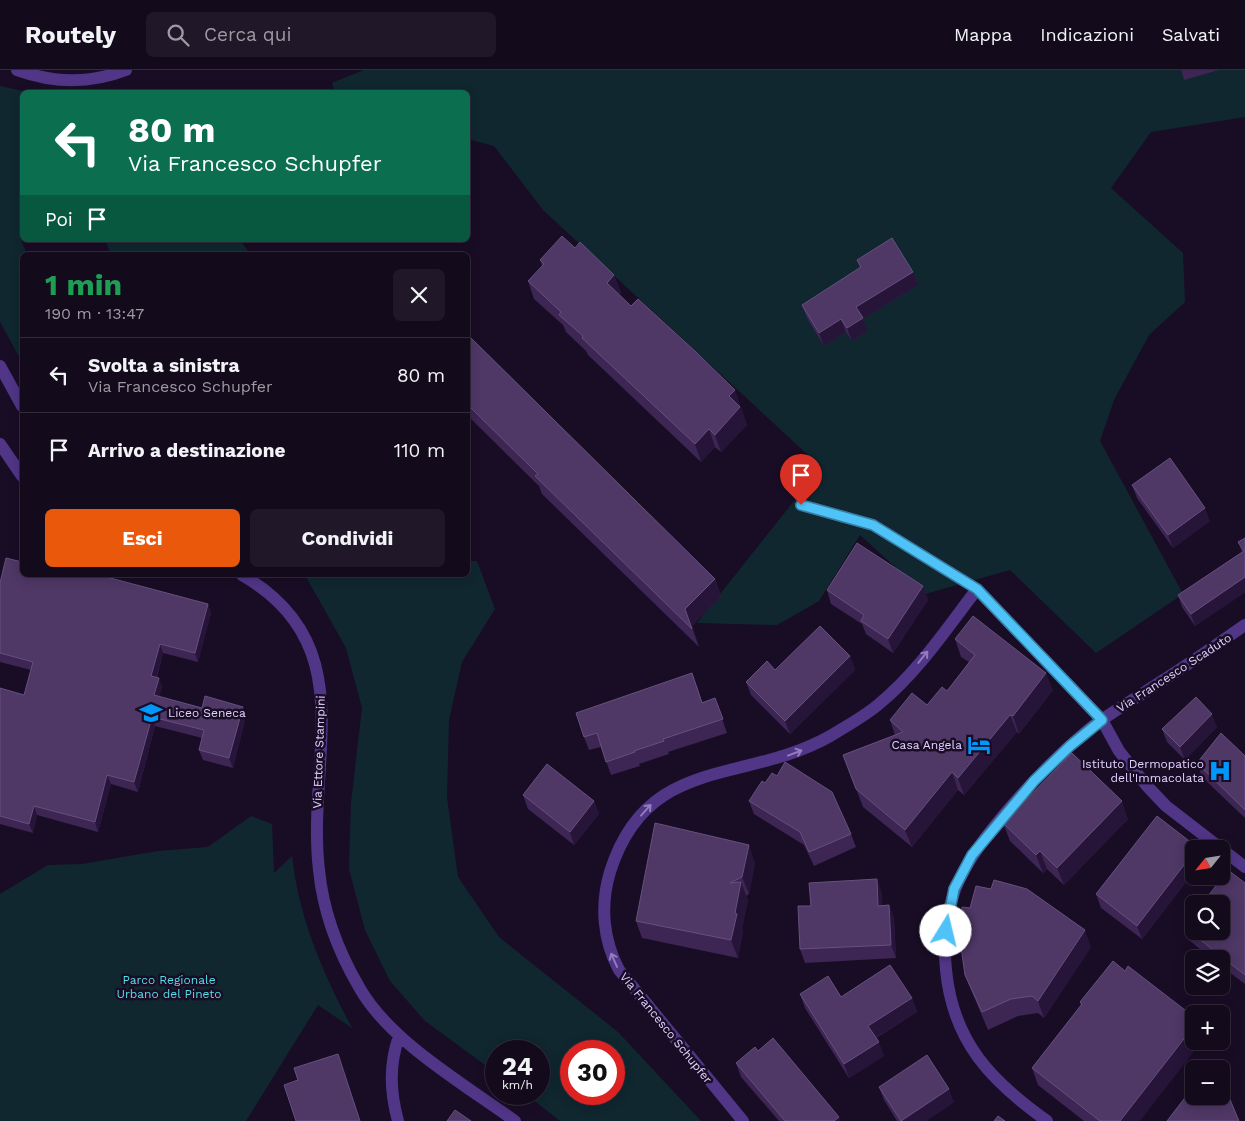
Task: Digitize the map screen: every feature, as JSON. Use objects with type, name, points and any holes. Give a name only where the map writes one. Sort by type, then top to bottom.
[{"type":"street","points":[[17,70],[38,77],[73,81],[97,78],[126,70]]},
{"type":"street","points":[[0,366],[20,402]]},
{"type":"street","points":[[0,444],[20,473]]},
{"type":"street","points":[[801,505],[873,525],[977,589],[1102,720],[1119,751],[1133,770],[1171,810],[1245,867]]},
{"type":"street","name":"Via Ettore Stampini","points":[[245,577],[268,592],[290,618],[308,646],[320,679],[322,712],[317,835],[320,882],[342,954],[369,1003],[399,1036],[515,1121]]},
{"type":"street","name":"Via Francesco Schupfer","points":[[743,1121],[619,970],[609,948],[604,921],[606,891],[612,865],[634,823],[659,796],[673,788],[713,773],[776,759],[801,750],[831,735],[879,704],[912,671],[977,589]]},
{"type":"street","name":"Via Francesco Scaduto","points":[[1047,1121],[998,1082],[975,1054],[960,1027],[952,1005],[947,977],[946,924],[958,880],[972,855],[1034,781],[1070,746],[1102,720],[1197,659],[1245,625]]},
{"type":"street","points":[[398,1121],[392,1088],[391,1069],[399,1036]]},
{"type":"green space","points":[[364,70],[1245,70],[1245,117],[1151,132],[1111,188],[1183,253],[1185,302],[1149,335],[1114,400],[1100,441],[1183,594],[1096,653],[1010,570],[925,594],[860,535],[819,601],[777,625],[697,623],[821,467],[543,210],[494,146],[470,140],[470,90],[334,90],[332,83]]},
{"type":"green space","points":[[0,86],[20,90],[20,242],[22,242],[26,252],[20,252],[20,358],[0,322]]},
{"type":"green space","points":[[106,242],[241,242],[249,252],[110,252]]},
{"type":"green space","points":[[470,561],[477,561],[495,609],[462,662],[449,720],[447,797],[458,877],[499,937],[618,1032],[701,1121],[560,1121],[540,1105],[550,1105],[550,1040],[485,1040],[485,1065],[425,1021],[390,981],[365,930],[349,869],[351,803],[362,708],[346,648],[306,577],[470,577]]},
{"type":"green space","name":"Parco Regionale Urbano del Pineto","points":[[251,816],[272,824],[274,873],[292,856],[295,879],[306,924],[331,987],[352,1028],[318,1005],[246,1121],[0,1121],[0,894],[48,865],[82,864],[158,851],[208,847]]},
{"type":"building","points":[[562,236],[575,248],[580,242],[614,275],[607,283],[631,306],[638,299],[735,390],[729,396],[740,407],[715,435],[709,429],[695,444],[582,338],[583,336],[559,315],[561,312],[528,281],[544,264],[540,260]]},
{"type":"building","points":[[892,238],[913,272],[856,307],[863,318],[847,328],[841,319],[819,333],[802,305],[861,267],[857,260]]},
{"type":"building","points":[[470,337],[715,579],[685,609],[692,629],[535,476],[538,474],[470,407]]},
{"type":"building","points":[[1170,458],[1205,508],[1168,535],[1132,485]]},
{"type":"building","points":[[1245,538],[1245,577],[1191,614],[1178,595],[1244,551],[1238,542]]},
{"type":"building","points":[[857,543],[923,586],[888,639],[861,621],[864,615],[827,590]]},
{"type":"building","points":[[6,558],[20,562],[20,577],[107,577],[208,604],[195,653],[160,644],[151,676],[159,678],[154,695],[202,708],[205,696],[243,707],[229,758],[199,750],[204,730],[152,717],[134,782],[107,775],[95,822],[34,806],[29,824],[0,816],[0,688],[24,695],[33,662],[0,653],[0,583]]},
{"type":"building","points":[[973,616],[1046,673],[1013,716],[1010,715],[958,778],[952,772],[905,830],[856,789],[843,755],[903,732],[890,720],[912,693],[927,705],[942,687],[947,691],[975,655],[955,639]]},
{"type":"building","points":[[820,626],[850,656],[785,721],[746,682],[767,661],[775,670]]},
{"type":"building","points":[[692,673],[702,703],[715,698],[723,719],[663,739],[664,741],[606,762],[597,733],[584,737],[576,713]]},
{"type":"building","points":[[1196,697],[1212,714],[1180,747],[1162,729]]},
{"type":"building","points":[[1221,733],[1245,756],[1245,810],[1197,763]]},
{"type":"building","points":[[1072,753],[1122,801],[1057,868],[1040,851],[1036,855],[1003,823]]},
{"type":"building","points":[[785,762],[832,792],[851,834],[809,852],[800,832],[749,801],[762,781],[765,783],[772,773],[777,776]]},
{"type":"building","points":[[547,764],[594,801],[570,832],[523,795]]},
{"type":"building","points":[[1157,816],[1188,840],[1185,840],[1185,864],[1137,926],[1096,894]]},
{"type":"building","points":[[655,823],[749,845],[742,877],[730,883],[741,882],[731,940],[636,921]]},
{"type":"building","points":[[1230,872],[1245,883],[1245,975],[1230,963],[1230,950],[1213,950],[1201,940],[1230,940],[1230,895],[1209,895],[1217,885],[1230,885]]},
{"type":"building","points":[[877,879],[878,906],[889,905],[891,945],[800,949],[798,906],[811,906],[809,883]]},
{"type":"building","points":[[994,880],[1027,889],[1085,930],[1038,1001],[1032,996],[1011,999],[982,1012],[965,975],[959,933],[962,907],[970,908],[976,886],[991,889]]},
{"type":"building","points":[[1113,961],[1125,971],[1128,966],[1185,1010],[1185,1038],[1120,1121],[1100,1121],[1032,1068],[1082,1004],[1080,1002]]},
{"type":"building","points":[[890,965],[912,998],[868,1026],[879,1042],[844,1064],[800,994],[828,976],[841,997]]},
{"type":"building","points":[[773,1038],[839,1117],[834,1121],[785,1121],[736,1063],[755,1047],[758,1051]]},
{"type":"building","points":[[338,1054],[360,1121],[296,1121],[284,1085],[298,1080],[294,1068]]},
{"type":"building","points":[[927,1055],[949,1089],[901,1121],[879,1087]]},
{"type":"building","points":[[1185,1098],[1185,1105],[1230,1105],[1230,1100],[1239,1121],[1167,1121]]},
{"type":"building","points":[[455,1110],[471,1121],[447,1121]]},
{"type":"building","points":[[998,1116],[1005,1121],[994,1121]]},
{"type":"place","name":"Liceo Seneca","points":[[151,713]]},
{"type":"place","name":"Casa Angela","points":[[979,745]]},
{"type":"place","name":"Istituto Dermopatico dell'Immacolata","points":[[1220,771]]},
{"type":"route","points":[[801,505],[873,525],[977,589],[1102,720],[1070,746],[1034,781],[972,855],[954,889],[946,931]]}]
